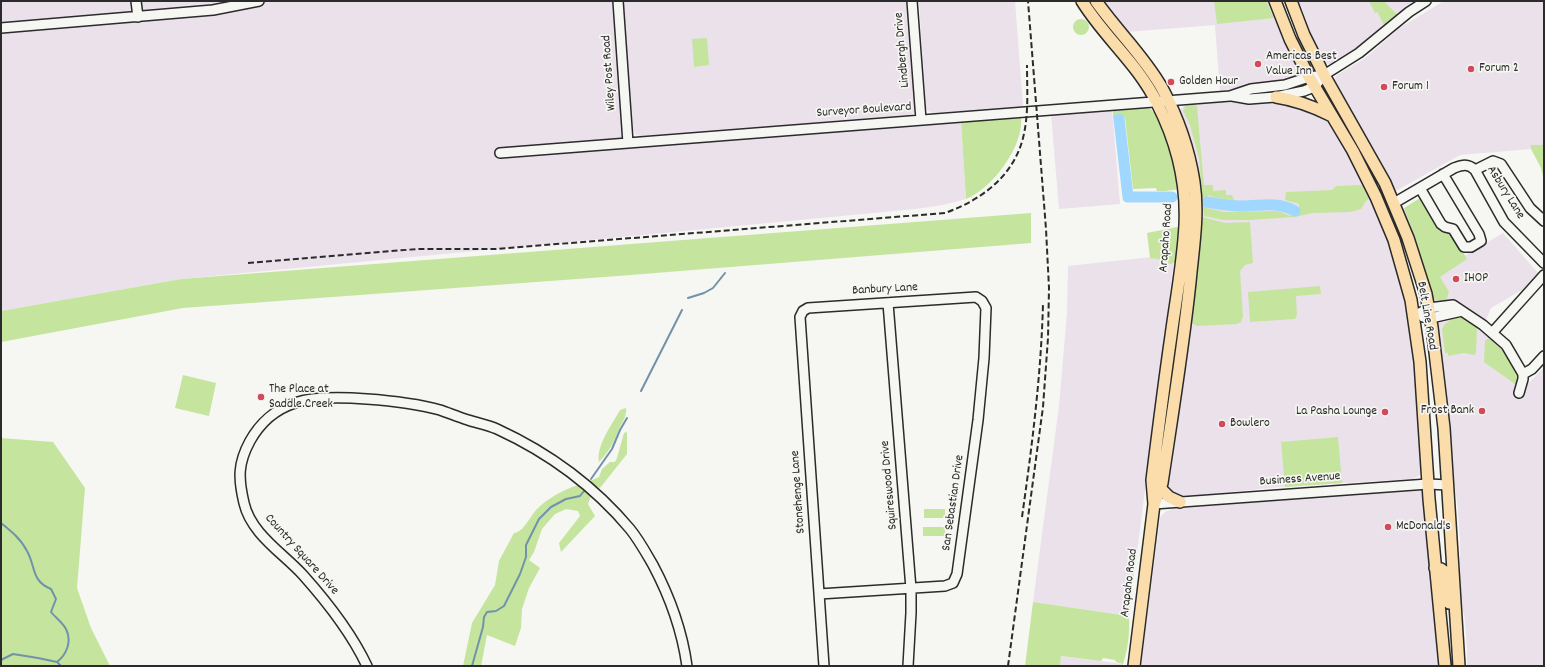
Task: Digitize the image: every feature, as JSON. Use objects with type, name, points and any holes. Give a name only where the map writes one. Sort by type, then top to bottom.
[{"type":"main road","name":"Arapaho Road","points":[[1082,1],[1103,30],[1143,78],[1156,101],[1170,132],[1176,152],[1184,195],[1185,224],[1181,266],[1152,480],[1154,504],[1134,666]]},
{"type":"main road","name":"Arapaho Road","points":[[1096,1],[1139,53],[1168,100],[1187,154],[1194,182],[1196,210],[1195,238],[1184,334],[1160,488],[1154,504]]},
{"type":"main road","name":"Belt Line Road","points":[[1275,1],[1290,38],[1311,82],[1353,151],[1381,207],[1396,247],[1414,316],[1420,362],[1428,484],[1445,666]]},
{"type":"main road","name":"Belt Line Road","points":[[1291,1],[1304,35],[1324,75],[1376,166],[1394,203],[1408,238],[1426,294],[1430,313],[1441,405],[1448,485],[1459,661]]},
{"type":"main road","points":[[1276,96],[1297,100],[1330,115]]},
{"type":"main road","points":[[1160,488],[1169,497],[1180,502]]},
{"type":"main road","points":[[1435,568],[1444,571],[1448,599],[1455,610]]},
{"type":"main road","points":[[1439,613],[1450,617],[1454,648],[1459,661]]},
{"type":"street","points":[[136,1],[138,17]]},
{"type":"street","points":[[1,28],[213,10],[259,1]]},
{"type":"street","name":"Wiley Post Road","points":[[618,1],[628,142]]},
{"type":"street","name":"Lindbergh Drive","points":[[912,1],[921,120]]},
{"type":"street","points":[[1311,82],[1359,53],[1426,1]]},
{"type":"street","name":"Surveyor Boulevard","points":[[500,153],[1230,96],[1251,89],[1311,82]]},
{"type":"street","name":"Surveyor Boulevard","points":[[1230,96],[1249,100],[1276,96],[1304,91],[1311,82]]},
{"type":"street","points":[[1475,170],[1493,161],[1501,164],[1530,208],[1544,221]]},
{"type":"street","name":"Asbury Lane","points":[[1394,203],[1443,174],[1465,164],[1475,170],[1504,222],[1544,263]]},
{"type":"street","points":[[1420,188],[1441,224],[1445,227],[1453,229],[1464,247],[1471,247],[1481,241],[1479,234],[1443,174]]},
{"type":"street","points":[[1492,333],[1544,275]]},
{"type":"street","name":"Banbury Lane","points":[[800,317],[803,311],[808,308],[976,297]]},
{"type":"street","name":"San Sebastian Drive","points":[[819,594],[945,586],[953,583],[957,574],[978,420],[984,358],[986,308],[982,301],[976,297]]},
{"type":"street","name":"Squireswood Drive","points":[[888,303],[911,588],[908,666]]},
{"type":"street","points":[[1414,316],[1430,313],[1453,305],[1492,333],[1506,345],[1523,374],[1523,380],[1518,393]]},
{"type":"street","name":"Stonehenge Lane","points":[[800,317],[824,666]]},
{"type":"street","points":[[1523,374],[1532,369],[1544,356]]},
{"type":"street","name":"Country Square Drive","points":[[367,666],[358,647],[340,620],[302,573],[261,535],[253,524],[244,506],[240,480],[243,453],[262,423],[275,413],[297,402],[325,399],[360,399],[398,403],[439,410],[495,428],[539,452],[565,469],[583,482],[616,514],[631,530],[646,553],[661,581],[679,625],[688,666]]},
{"type":"street","name":"Business Avenue","points":[[1154,504],[1428,484],[1448,485]]},
{"type":"shaded area","points":[[1,1],[612,1],[623,149],[961,122],[966,199],[943,205],[915,209],[181,279],[1,311]]},
{"type":"shaded area","points":[[623,1],[906,1],[915,110],[909,115],[641,136],[636,135],[633,130]]},
{"type":"shaded area","points":[[919,1],[1015,1],[1023,106],[933,113],[928,111],[926,108]]},
{"type":"shaded area","points":[[1100,1],[1270,1],[1296,63],[1297,69],[1295,75],[1286,81],[1255,84],[1220,91],[1215,25],[1126,32]]},
{"type":"shaded area","points":[[1297,1],[1371,1],[1385,27],[1365,43],[1331,64],[1326,64],[1320,60],[1302,8]]},
{"type":"shaded area","points":[[1384,1],[1419,1],[1398,15]]},
{"type":"shaded area","points":[[1444,1],[1544,1],[1544,145],[1531,145],[1531,149],[1460,155],[1394,192],[1375,153],[1335,87],[1334,81],[1337,75],[1364,59],[1401,27]]},
{"type":"shaded area","points":[[1231,102],[1296,103],[1307,105],[1327,120],[1358,171],[1380,219],[1394,255],[1407,301],[1413,336],[1421,467],[1420,475],[1413,479],[1278,487],[1186,497],[1177,496],[1169,491],[1166,485],[1198,231],[1180,109],[1186,105]]},
{"type":"shaded area","points":[[1112,110],[1120,204],[1059,209],[1051,114]]},
{"type":"shaded area","points":[[1416,202],[1461,258],[1503,233],[1538,273],[1522,290],[1491,308],[1486,320],[1515,349],[1529,383],[1544,367],[1544,666],[1467,666],[1465,620],[1460,595],[1460,540],[1457,500],[1451,470],[1441,344],[1435,314],[1402,210]]},
{"type":"shaded area","points":[[1152,257],[1174,261],[1129,616],[1033,602],[1059,406],[1067,313],[1068,266]]},
{"type":"shaded area","points":[[1421,490],[1426,494],[1425,515],[1440,666],[1141,666],[1160,518],[1165,512],[1172,509]]},
{"type":"shaded area","points":[[1061,656],[1123,664],[1123,666],[1060,666]]},
{"type":"green space","points":[[1214,1],[1266,1],[1274,18],[1217,24]]},
{"type":"green space","points":[[1369,1],[1384,1],[1398,15],[1385,27]]},
{"type":"green space","points":[[1078,19],[1084,19],[1089,24],[1087,33],[1084,35],[1078,35],[1073,30],[1073,24]]},
{"type":"green space","points":[[707,38],[709,65],[694,67],[692,39]]},
{"type":"green space","points":[[1195,104],[1197,107],[1204,185],[1213,185],[1213,191],[1226,190],[1226,195],[1232,195],[1234,200],[1216,198],[1208,195],[1206,208],[1225,212],[1277,211],[1294,216],[1299,210],[1299,204],[1285,200],[1286,192],[1332,190],[1336,186],[1362,185],[1369,199],[1361,209],[1350,212],[1312,213],[1295,217],[1249,220],[1223,220],[1204,216],[1199,158],[1190,125],[1183,111],[1185,108],[1183,107]]},
{"type":"green space","points":[[1146,108],[1151,109],[1153,112],[1155,111],[1166,131],[1180,189],[1157,191],[1156,188],[1133,189],[1125,118],[1113,119],[1113,111]]},
{"type":"green space","points":[[1180,112],[1188,129],[1198,168],[1202,217],[1225,223],[1250,222],[1253,263],[1245,265],[1240,271],[1243,317],[1241,322],[1237,324],[1198,326],[1192,324],[1193,323],[1190,321],[1199,228],[1201,227],[1202,219],[1199,216]]},
{"type":"green space","points":[[1021,118],[1021,129],[1017,141],[1012,153],[1004,165],[986,186],[976,194],[966,199],[961,122]]},
{"type":"green space","points":[[1531,145],[1544,145],[1544,180],[1541,168],[1531,149]]},
{"type":"green space","points":[[1420,198],[1437,227],[1442,231],[1453,235],[1467,259],[1440,277],[1449,292],[1446,301],[1435,300],[1433,298],[1414,234],[1404,208]]},
{"type":"green space","points":[[1031,213],[1031,243],[618,276],[183,308],[1,342],[1,311],[181,279]]},
{"type":"green space","points":[[1177,227],[1181,231],[1175,262],[1171,264],[1164,264],[1164,260],[1150,258],[1147,233]]},
{"type":"green space","points":[[1320,286],[1321,294],[1296,296],[1297,315],[1295,319],[1250,322],[1248,292]]},
{"type":"green space","points":[[1453,318],[1464,318],[1477,326],[1476,353],[1474,355],[1464,353],[1448,356],[1448,353],[1445,353],[1442,329],[1445,324]]},
{"type":"green space","points":[[1487,339],[1491,339],[1500,348],[1513,365],[1516,372],[1517,384],[1484,362],[1485,341]]},
{"type":"green space","points":[[183,375],[216,383],[209,416],[175,408]]},
{"type":"green space","points":[[626,408],[625,417],[613,443],[599,462],[600,449],[605,435],[620,410]]},
{"type":"green space","points":[[627,432],[627,454],[600,488],[594,486],[590,481],[599,477],[602,469],[610,462],[615,462],[624,433]]},
{"type":"green space","points":[[1338,437],[1342,483],[1285,487],[1281,442]]},
{"type":"green space","points":[[1,438],[53,442],[85,488],[77,588],[91,628],[110,666],[1,666]]},
{"type":"green space","points":[[578,485],[591,496],[588,504],[595,516],[561,552],[559,543],[580,516],[578,511],[566,509],[555,514],[542,529],[534,552],[529,560],[540,568],[529,588],[522,609],[521,628],[515,646],[487,635],[481,666],[463,666],[472,623],[495,585],[499,561],[514,533],[521,530],[534,512],[546,501],[561,492]]},
{"type":"green space","points":[[924,509],[945,509],[945,518],[924,518]]},
{"type":"green space","points":[[923,527],[945,527],[945,536],[923,536]]},
{"type":"green space","points":[[1033,602],[1129,616],[1128,640],[1123,664],[1116,662],[1115,660],[1103,658],[1101,661],[1061,656],[1060,666],[1025,666]]},
{"type":"waterway","points":[[1119,119],[1128,197],[1172,197]]},
{"type":"waterway","points":[[1207,202],[1238,206],[1275,205],[1295,211]]},
{"type":"waterway","points":[[688,298],[704,293],[713,288],[725,273]]},
{"type":"waterway","points":[[641,391],[682,310]]},
{"type":"waterway","points":[[591,479],[612,449],[627,418]]},
{"type":"waterway","points":[[472,666],[483,627],[484,617],[487,612],[496,611],[504,606],[520,574],[526,557],[526,545],[539,519],[551,507],[566,499],[580,496],[584,491]]},
{"type":"waterway","points":[[1,523],[22,543],[30,557],[37,578],[45,586],[51,589],[56,599],[51,612],[65,627],[69,638],[68,647],[61,659],[57,662],[61,666]]},
{"type":"waterway","points":[[1,660],[13,654],[57,662]]},
{"type":"railway","points":[[1008,666],[1043,407],[1048,338],[1049,288],[1046,229],[1028,1]]},
{"type":"railway","points":[[248,263],[417,249],[495,249],[945,213],[958,208],[983,194],[994,185],[1012,164],[1018,152],[1025,129],[1027,65]]},
{"type":"railway","points":[[1022,517],[1036,411],[1043,304]]},
{"type":"place","name":"Americas Best Value Inn","points":[[1258,64]]},
{"type":"place","name":"Forum 2","points":[[1471,69]]},
{"type":"place","name":"Golden Hour","points":[[1171,82]]},
{"type":"place","name":"Forum 1","points":[[1384,87]]},
{"type":"place","name":"IHOP","points":[[1456,279]]},
{"type":"place","name":"The Place at Saddle Creek","points":[[261,397]]},
{"type":"place","name":"Frost Bank","points":[[1482,411]]},
{"type":"place","name":"La Pasha Lounge","points":[[1385,412]]},
{"type":"place","name":"Bowlero","points":[[1222,424]]},
{"type":"place","name":"McDonald's","points":[[1388,527]]}]
